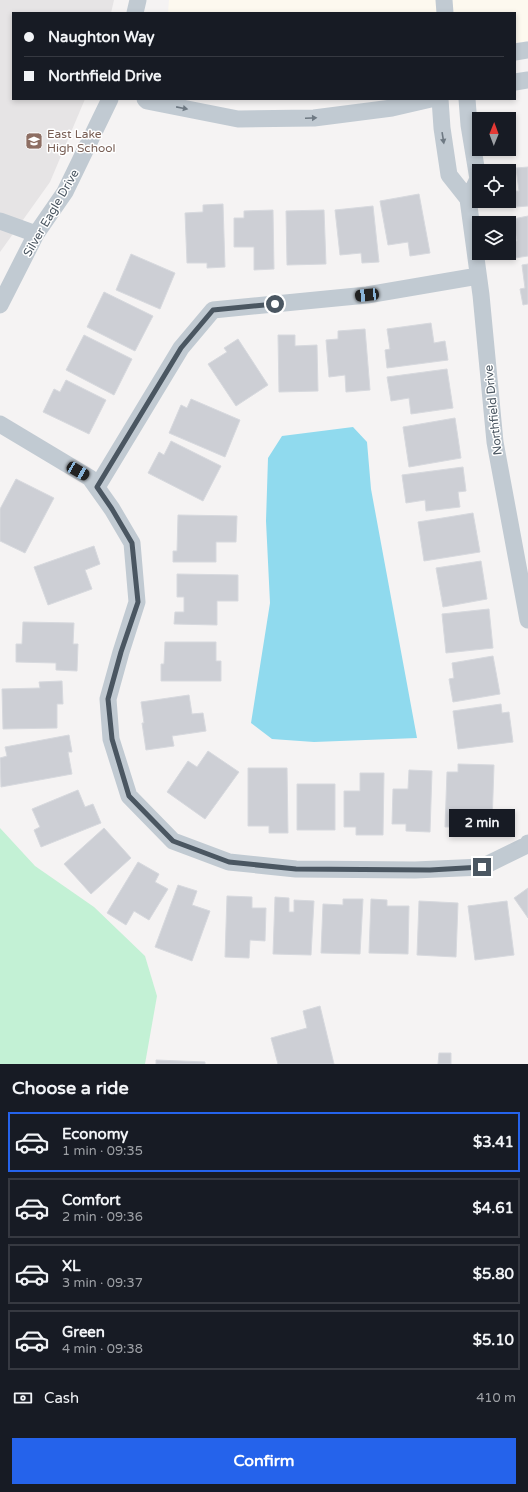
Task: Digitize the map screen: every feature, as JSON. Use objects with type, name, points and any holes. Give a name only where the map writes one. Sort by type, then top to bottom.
[{"type":"street","points":[[135,12],[138,0]]},
{"type":"street","points":[[516,52],[528,50]]},
{"type":"street","points":[[516,82],[528,80]]},
{"type":"street","name":"Silver Eagle Drive","points":[[0,305],[36,234],[65,192],[110,100]]},
{"type":"street","points":[[146,100],[238,119],[314,118],[392,108],[427,100]]},
{"type":"street","points":[[440,100],[442,128],[449,175],[468,199],[478,179],[469,125],[467,100]]},
{"type":"street","name":"Northfield Drive","points":[[468,199],[481,294],[495,442],[528,620]]},
{"type":"street","points":[[0,221],[36,234]]},
{"type":"street","points":[[97,487],[181,348],[213,310],[367,295],[478,276]]},
{"type":"street","points":[[0,424],[90,478],[112,509],[132,543],[138,602],[121,652],[108,699],[112,739],[129,796],[173,841],[229,862],[296,869],[415,870],[482,867],[527,845],[528,843]]},
{"type":"shaded area","name":"East Lake High School","points":[[0,0],[114,0],[111,12],[12,12],[12,100],[85,100],[50,182],[0,252]]},
{"type":"shaded area","points":[[169,0],[528,0],[528,41],[516,43],[516,12],[168,12]]},
{"type":"green space","points":[[0,828],[35,866],[94,907],[145,956],[157,996],[145,1064],[0,1064]]},
{"type":"water","points":[[353,427],[367,442],[371,489],[417,738],[314,742],[272,739],[251,723],[270,603],[266,521],[268,458],[282,436]]},
{"type":"building","points":[[528,167],[528,206],[516,207],[516,191],[519,191],[516,168]]},
{"type":"building","points":[[419,194],[430,253],[410,256],[408,242],[388,245],[380,201]]},
{"type":"building","points":[[223,204],[225,267],[207,268],[207,263],[187,263],[185,213],[203,212],[203,205]]},
{"type":"building","points":[[373,206],[379,262],[362,263],[361,253],[340,255],[335,210]]},
{"type":"building","points":[[273,210],[274,269],[254,270],[254,247],[234,247],[234,218],[244,218],[244,211]]},
{"type":"building","points":[[324,210],[326,264],[287,265],[286,211]]},
{"type":"building","points":[[528,216],[528,256],[516,258],[516,218]]},
{"type":"building","points":[[131,254],[175,273],[160,309],[116,290]]},
{"type":"building","points":[[528,264],[528,304],[523,305],[520,289],[525,288],[522,265]]},
{"type":"building","points":[[104,292],[153,316],[135,351],[87,327]]},
{"type":"building","points":[[431,323],[434,343],[445,341],[448,360],[387,368],[385,350],[390,349],[387,329]]},
{"type":"building","points":[[365,329],[370,390],[346,392],[345,375],[329,377],[326,340],[338,339],[338,331]]},
{"type":"building","points":[[84,335],[132,359],[114,395],[66,370]]},
{"type":"building","points":[[278,335],[295,335],[295,346],[317,345],[318,391],[279,392]]},
{"type":"building","points":[[238,339],[268,385],[236,406],[208,364],[227,352],[224,348]]},
{"type":"building","points":[[447,369],[453,408],[411,414],[409,398],[391,401],[387,377]]},
{"type":"building","points":[[66,380],[106,400],[89,434],[43,412],[54,389],[60,392]]},
{"type":"building","points":[[191,399],[240,420],[225,457],[169,433],[181,405],[187,408]]},
{"type":"building","points":[[455,418],[461,458],[409,467],[403,427]]},
{"type":"building","points":[[171,441],[221,466],[203,501],[148,473],[159,452],[164,455]]},
{"type":"building","points":[[463,467],[466,491],[458,492],[460,507],[426,511],[425,500],[406,503],[402,475]]},
{"type":"building","points":[[16,479],[54,498],[25,553],[0,541],[0,509]]},
{"type":"building","points":[[473,513],[480,552],[424,561],[418,522]]},
{"type":"building","points":[[178,515],[237,516],[236,542],[216,542],[216,562],[173,562],[173,551],[177,551]]},
{"type":"building","points":[[94,546],[100,564],[85,570],[92,589],[48,605],[34,567]]},
{"type":"building","points":[[481,561],[487,599],[443,607],[436,568]]},
{"type":"building","points":[[177,574],[238,575],[238,601],[217,601],[217,625],[174,624],[175,612],[184,612],[184,597],[177,597]]},
{"type":"building","points":[[489,609],[493,648],[446,653],[442,614]]},
{"type":"building","points":[[23,622],[74,623],[73,644],[78,644],[77,671],[56,670],[56,663],[16,662],[16,644],[22,644]]},
{"type":"building","points":[[165,642],[216,642],[216,661],[221,661],[221,681],[161,681],[161,664],[164,664]]},
{"type":"building","points":[[493,656],[500,694],[453,702],[449,679],[454,678],[452,663]]},
{"type":"building","points":[[62,681],[63,704],[57,704],[57,728],[3,729],[2,689],[40,688],[39,682]]},
{"type":"building","points":[[189,695],[192,714],[203,713],[206,731],[172,736],[174,746],[146,750],[141,702]]},
{"type":"building","points":[[501,704],[502,713],[509,712],[513,742],[458,749],[453,711]]},
{"type":"building","points":[[69,735],[72,752],[68,752],[72,774],[1,787],[0,758],[7,756],[5,747]]},
{"type":"building","points":[[208,751],[239,772],[205,819],[167,792],[188,761],[197,767]]},
{"type":"building","points":[[458,764],[494,765],[492,824],[457,823],[457,827],[445,827],[447,772],[458,772]]},
{"type":"building","points":[[248,768],[287,768],[288,833],[269,833],[269,826],[248,826]]},
{"type":"building","points":[[409,770],[432,771],[430,832],[406,831],[406,824],[392,824],[393,789],[408,789]]},
{"type":"building","points":[[360,773],[384,773],[383,835],[356,835],[356,827],[344,827],[344,791],[360,791]]},
{"type":"building","points":[[297,784],[335,784],[335,830],[297,830]]},
{"type":"building","points":[[78,790],[85,807],[93,804],[101,823],[41,847],[34,830],[40,827],[32,809]]},
{"type":"building","points":[[104,828],[131,858],[91,894],[64,864]]},
{"type":"building","points":[[138,862],[159,874],[155,882],[168,889],[149,920],[134,911],[126,925],[107,913]]},
{"type":"building","points":[[178,885],[197,891],[192,905],[210,911],[192,961],[155,947]]},
{"type":"building","points":[[528,888],[528,918],[514,898]]},
{"type":"building","points":[[227,896],[252,897],[252,908],[266,908],[265,941],[250,940],[249,958],[225,957]]},
{"type":"building","points":[[275,897],[289,898],[289,912],[294,912],[294,900],[314,901],[311,955],[273,954]]},
{"type":"building","points":[[343,899],[363,899],[360,954],[321,953],[323,904],[343,905]]},
{"type":"building","points":[[371,899],[387,900],[387,906],[409,906],[408,954],[369,953]]},
{"type":"building","points":[[419,901],[458,903],[456,957],[417,955]]},
{"type":"building","points":[[507,901],[514,955],[475,960],[468,906]]},
{"type":"building","points":[[320,1006],[334,1064],[278,1064],[271,1038],[307,1028],[303,1011]]},
{"type":"building","points":[[439,1053],[451,1053],[451,1064],[438,1064]]},
{"type":"building","points":[[156,1060],[205,1062],[205,1064],[156,1064]]},
{"type":"place","name":"East Lake High School","points":[[34,141]]},
{"type":"route","points":[[275,304],[213,310],[181,348],[97,487],[132,543],[138,602],[121,652],[108,699],[112,739],[129,796],[173,841],[229,862],[296,869],[430,870],[482,867]]}]
